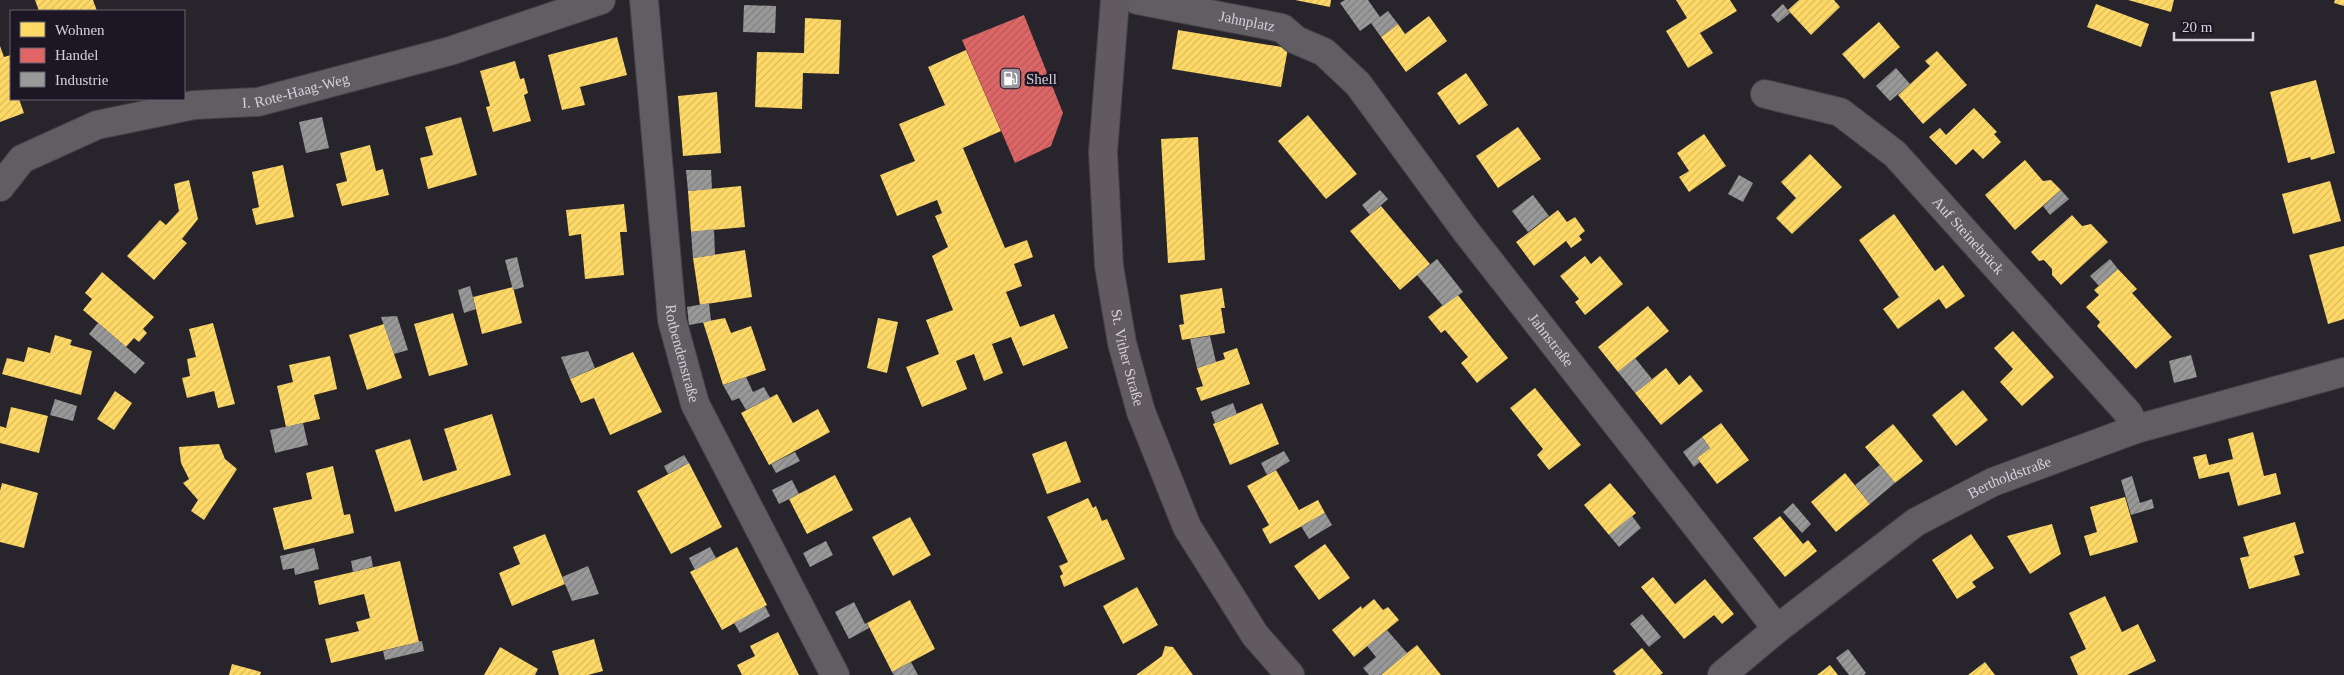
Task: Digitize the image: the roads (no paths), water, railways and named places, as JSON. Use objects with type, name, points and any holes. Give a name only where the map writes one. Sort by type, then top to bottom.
[{"type":"main road","name":"St. Vither Straße","points":[[1115,0],[1103,152],[1109,266],[1122,343],[1141,412],[1187,527],[1255,635],[1290,675]]},
{"type":"street","name":"I. Rote-Haag-Weg","points":[[0,187],[22,159],[97,125],[194,105],[258,102],[450,51],[601,0]]},
{"type":"street","name":"Rotbendenstraße","points":[[644,0],[672,320],[695,404],[835,675]]},
{"type":"street","name":"Jahnplatz","points":[[1137,0],[1282,28],[1296,40],[1324,52]]},
{"type":"street","name":"Jahnstraße","points":[[1324,52],[1358,84],[1465,230],[1777,629]]},
{"type":"street","name":"Auf Steinebrück","points":[[1765,94],[1840,112],[1895,154],[2128,413],[2136,429]]},
{"type":"street","name":"Bertholdstraße","points":[[1722,675],[1777,629],[1916,522],[1993,482],[2136,429],[2344,372]]},
{"type":"place","name":"Shell","points":[[1010,79]]}]
